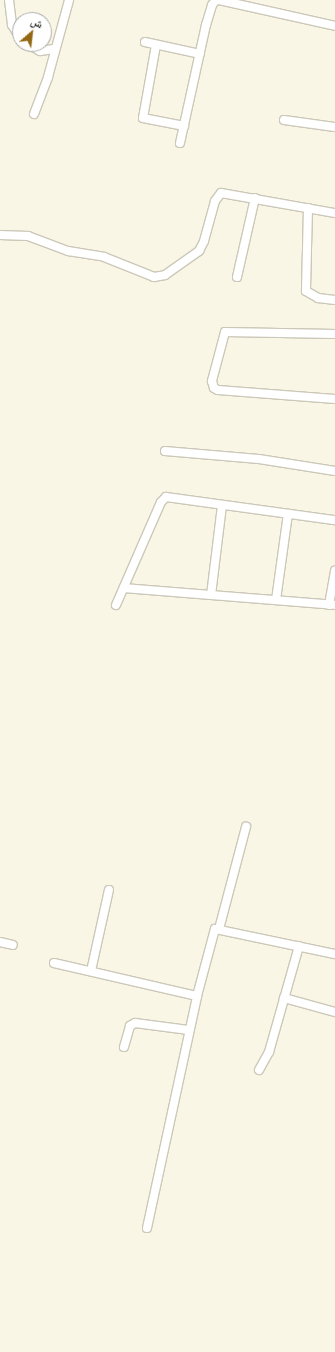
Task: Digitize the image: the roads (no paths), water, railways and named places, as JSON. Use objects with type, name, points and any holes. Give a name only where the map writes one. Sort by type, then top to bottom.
[{"type":"street","points":[[9,0],[12,26]]},
{"type":"street","points":[[34,114],[48,77],[54,49],[69,0]]},
{"type":"street","points":[[180,143],[212,5],[217,0],[335,26]]},
{"type":"street","points":[[145,42],[200,54]]},
{"type":"street","points":[[156,45],[143,118],[184,126]]},
{"type":"street","points":[[284,120],[335,127]]},
{"type":"street","points":[[0,235],[28,236],[68,252],[104,257],[154,277],[165,275],[199,251],[219,194],[255,198],[335,213]]},
{"type":"street","points":[[237,277],[255,198]]},
{"type":"street","points":[[308,208],[306,291],[318,298],[335,300]]},
{"type":"street","points":[[335,334],[225,332],[212,381],[214,388],[218,390],[335,399]]},
{"type":"street","points":[[165,451],[258,459],[335,471]]},
{"type":"street","points":[[116,606],[164,498],[170,497],[335,520]]},
{"type":"street","points":[[211,595],[222,505]]},
{"type":"street","points":[[276,600],[288,514]]},
{"type":"street","points":[[124,588],[332,605],[335,570]]},
{"type":"street","points":[[219,929],[246,827]]},
{"type":"street","points":[[91,972],[109,890]]},
{"type":"street","points":[[147,1228],[189,1030],[210,938],[215,929],[335,954]]},
{"type":"street","points":[[0,942],[13,945]]},
{"type":"street","points":[[259,1070],[267,1058],[299,946]]},
{"type":"street","points":[[54,963],[197,996]]},
{"type":"street","points":[[284,998],[335,1012]]},
{"type":"street","points":[[124,1047],[130,1026],[135,1023],[189,1030]]}]
